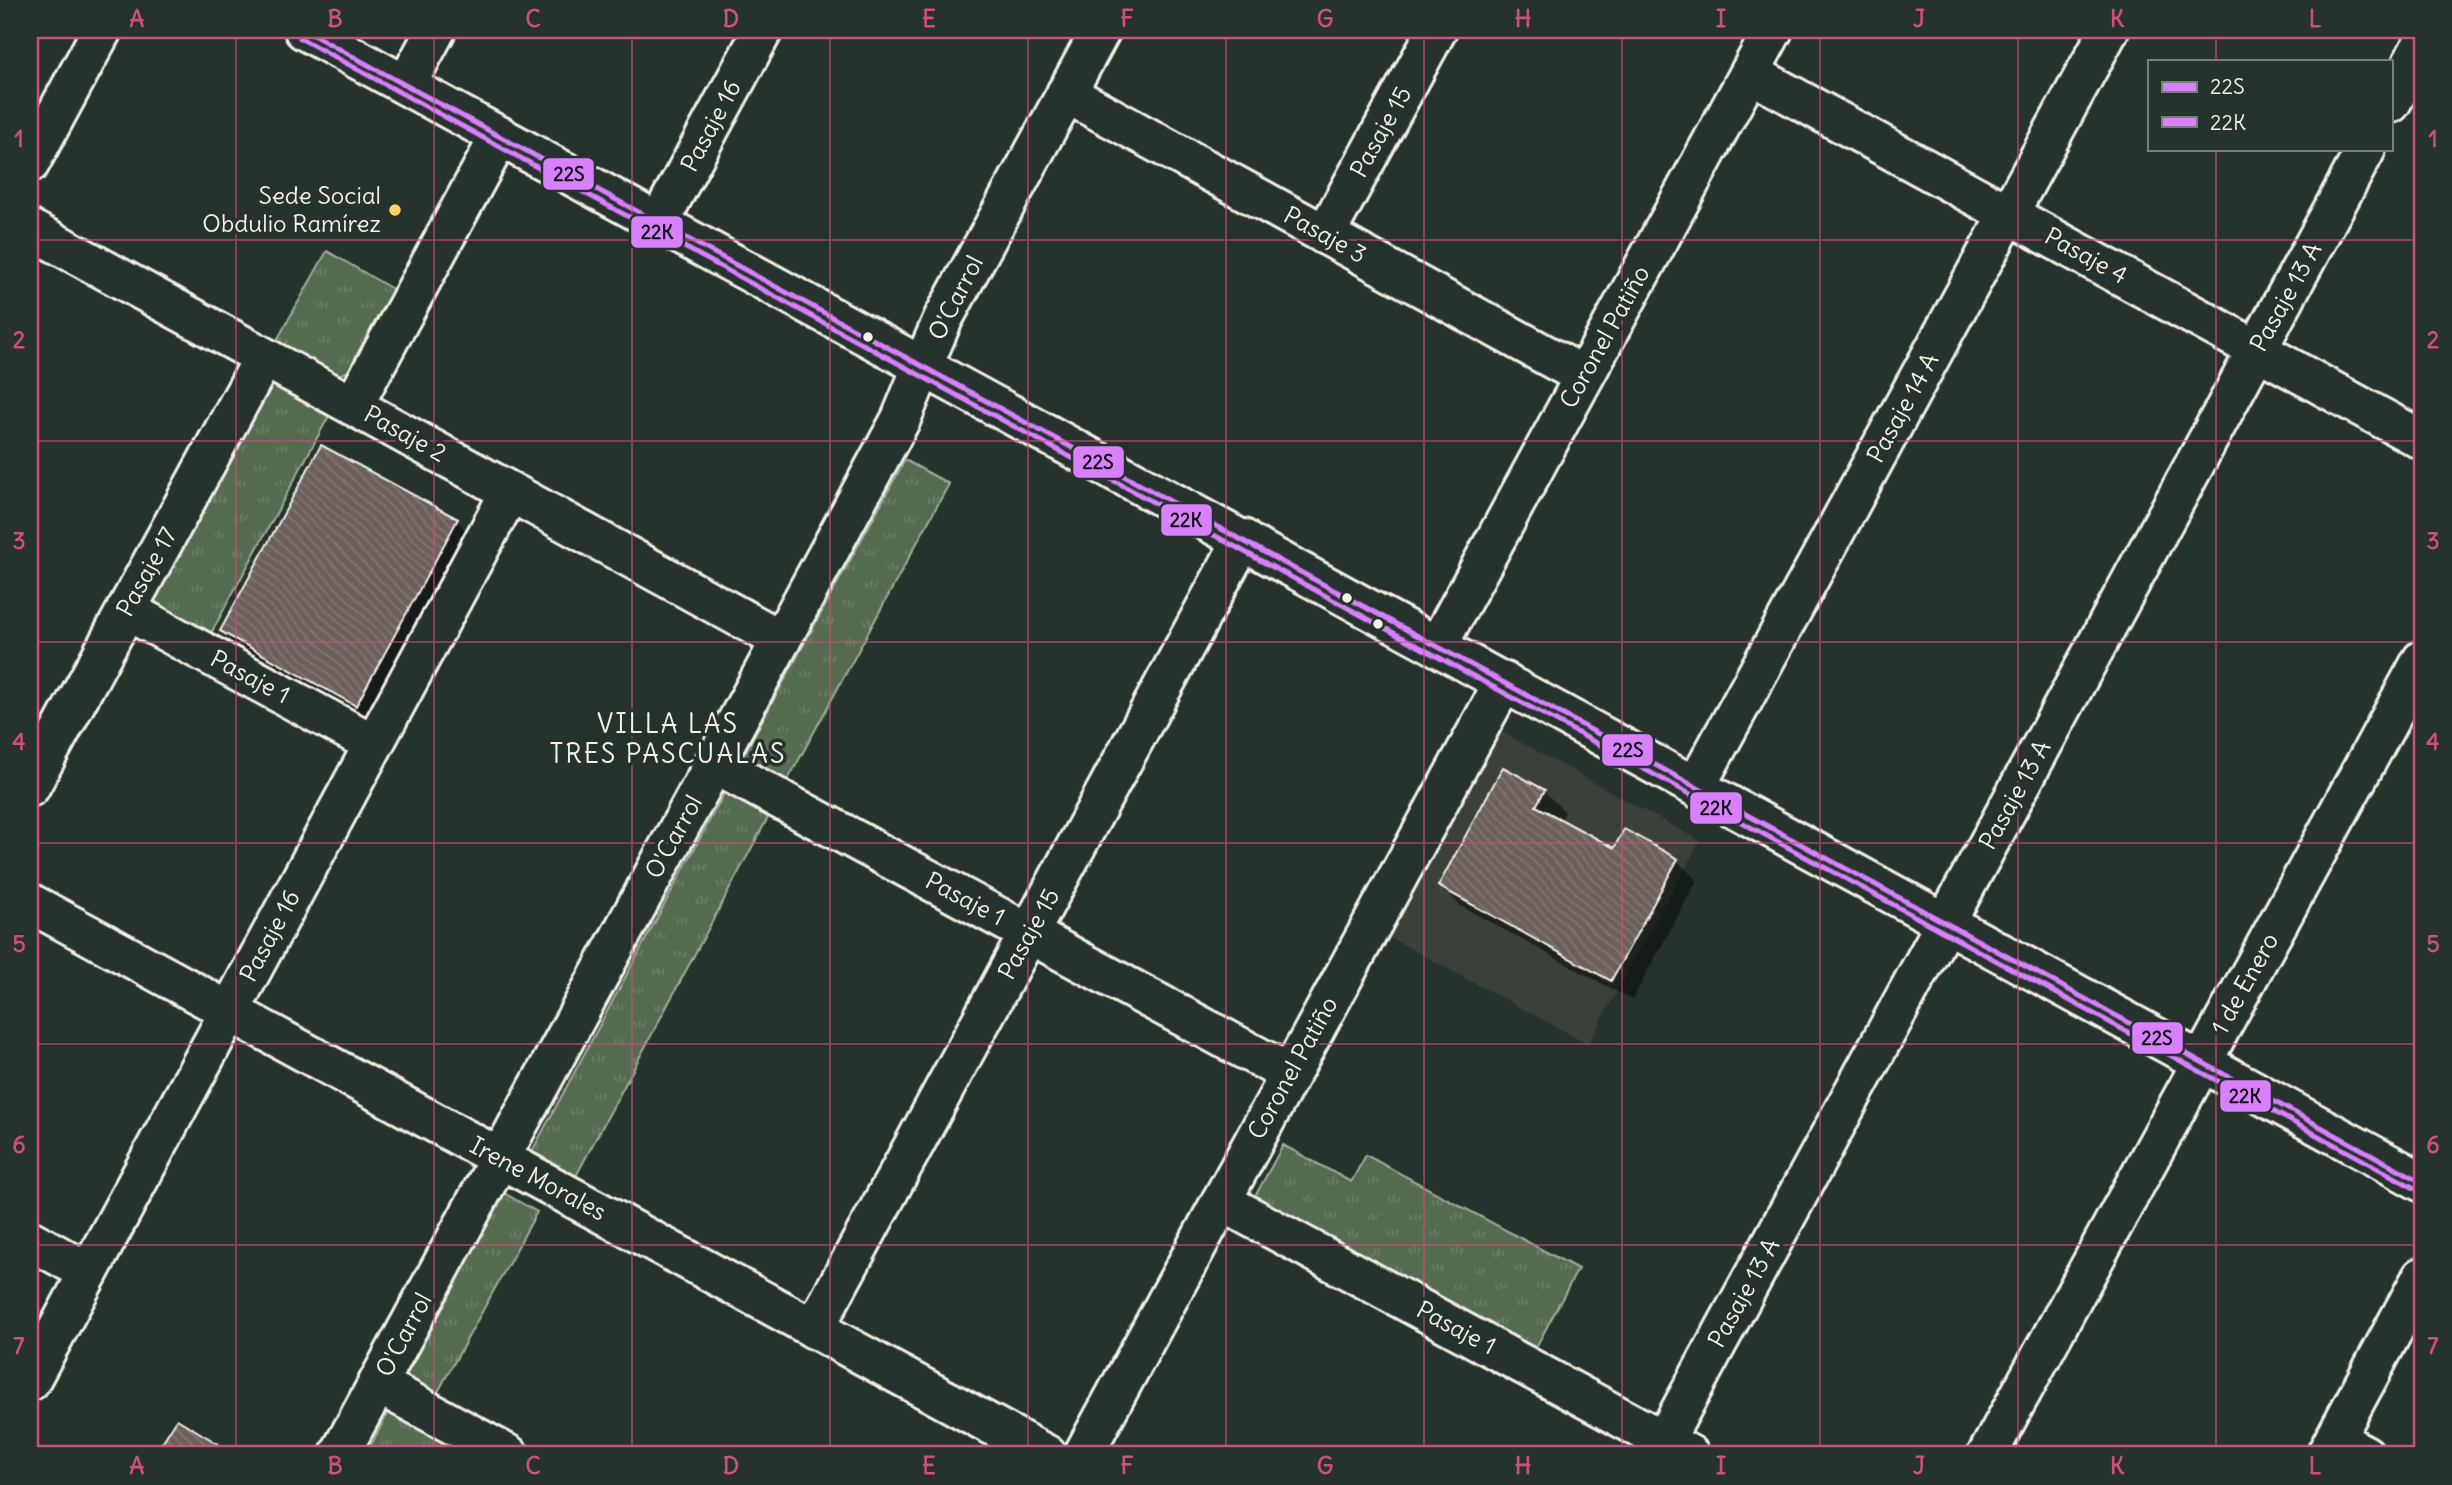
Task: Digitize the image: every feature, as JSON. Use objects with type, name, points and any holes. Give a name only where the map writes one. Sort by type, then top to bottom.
[{"type":"street","points":[[30,163],[102,30]]},
{"type":"street","points":[[304,30],[2422,1182]]},
{"type":"street","points":[[406,85],[436,30]]},
{"type":"street","name":"Pasaje 16","points":[[659,222],[763,30]]},
{"type":"street","name":"O'Carrol","points":[[339,1455],[901,419],[943,319],[1101,30]]},
{"type":"street","name":"Pasaje 15","points":[[1325,235],[1437,30]]},
{"type":"street","name":"Coronel Patiño","points":[[1437,645],[1773,30]]},
{"type":"street","name":"Pasaje 14 A","points":[[1696,786],[2109,30]]},
{"type":"street","points":[[2392,101],[2422,45]]},
{"type":"street","name":"Pasaje 4","points":[[1750,73],[2422,440]]},
{"type":"street","name":"Pasaje 3","points":[[1066,93],[1584,376]]},
{"type":"street","points":[[353,406],[500,136]]},
{"type":"street","name":"Pasaje 13 A","points":[[1677,1448],[1946,922],[2365,150]]},
{"type":"street","name":"Pasaje 2","points":[[30,229],[781,640]]},
{"type":"street","name":"Pasaje 17","points":[[30,787],[264,357]]},
{"type":"street","name":"Pasaje 16","points":[[30,1381],[510,492]]},
{"type":"street","name":"Pasaje 15","points":[[814,1329],[1243,539]]},
{"type":"street","name":"Pasaje 1","points":[[126,610],[374,744]]},
{"type":"street","name":"1 de Enero","points":[[1987,1455],[2422,660]]},
{"type":"street","name":"Coronel Patiño","points":[[1083,1455],[1504,682]]},
{"type":"street","name":"Pasaje 1","points":[[714,764],[1290,1074]]},
{"type":"street","name":"Irene Morales","points":[[30,903],[1047,1455]]},
{"type":"street","name":"Pasaje 1","points":[[1221,1201],[1677,1448]]},
{"type":"street","points":[[30,1240],[89,1272]]},
{"type":"street","points":[[2342,1450],[2422,1277]]},
{"type":"street","points":[[378,1384],[509,1455]]},
{"type":"shaded area","points":[[1500,731],[1700,841],[1588,1044],[1389,937]]},
{"type":"green space","points":[[327,251],[396,291],[352,370],[329,379],[273,347]]},
{"type":"green space","points":[[276,384],[330,414],[208,639],[152,608],[148,590],[258,390]]},
{"type":"green space","points":[[905,460],[949,484],[783,789],[738,765]]},
{"type":"green space","points":[[728,786],[772,810],[576,1176],[531,1153]]},
{"type":"green space","points":[[1283,1145],[1351,1182],[1366,1155],[1578,1269],[1534,1351],[1253,1200]]},
{"type":"green space","points":[[504,1193],[537,1212],[433,1401],[401,1383]]},
{"type":"green space","points":[[390,1409],[476,1455],[366,1454]]},
{"type":"building","points":[[321,445],[458,519],[356,706],[220,631]]},
{"type":"building","points":[[1503,767],[1545,790],[1536,806],[1614,848],[1624,829],[1678,859],[1611,981],[1438,886]]},
{"type":"building","points":[[177,1419],[220,1445],[214,1455],[174,1455],[160,1446]]},
{"type":"transit line","name":"22S","points":[[304,30],[2422,1182]]},
{"type":"transit line","name":"22K","points":[[300,38],[2418,1190]]},
{"type":"place","name":"Sede Social Obdulio Ramírez","points":[[395,210]]},
{"type":"district","name":"VILLA LAS TRES PASCUALAS","points":[[668,739]]}]
